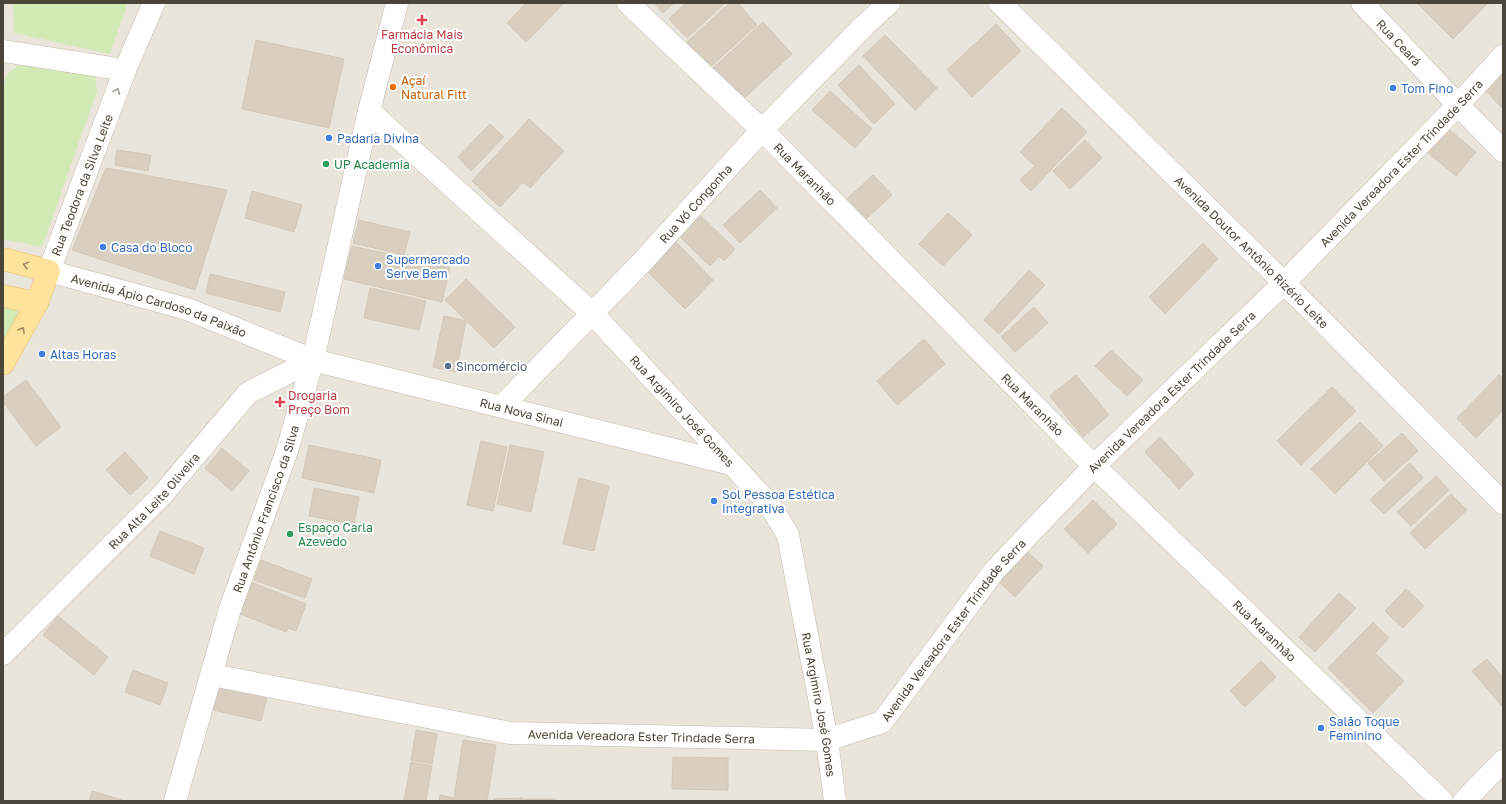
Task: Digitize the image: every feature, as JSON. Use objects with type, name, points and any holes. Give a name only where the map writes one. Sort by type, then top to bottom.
[{"type":"main road","name":"Avenida Ápio Cardoso da Paixão","points":[[3,259],[49,271]]},
{"type":"main road","name":"Rua Teodora da Silva Leite","points":[[3,364],[37,303],[49,271]]},
{"type":"main road","points":[[3,296],[37,303]]},
{"type":"street","name":"Rua Teodora da Silva Leite","points":[[49,271],[125,70],[154,3]]},
{"type":"street","name":"Rua Antônio Francisco da Silva","points":[[175,801],[230,609],[287,451],[312,360],[369,111],[397,3]]},
{"type":"street","name":"Rua Maranhão","points":[[628,3],[762,130],[1094,466],[1442,801]]},
{"type":"street","name":"Rua Vó Congonha","points":[[502,406],[644,260],[762,130],[865,25],[890,3]]},
{"type":"street","name":"Avenida Doutor Antônio Rizério Leite","points":[[1000,3],[1284,283],[1503,503]]},
{"type":"street","name":"Rua Ceará","points":[[1362,3],[1503,151]]},
{"type":"street","points":[[3,51],[125,70]]},
{"type":"street","name":"Avenida Vereadora Ester Trindade Serra","points":[[212,675],[510,733],[827,740],[882,722],[994,571],[1094,466],[1284,283],[1458,105],[1503,56]]},
{"type":"street","name":"Rua Argimiro José Gomes","points":[[369,111],[593,314],[768,504],[788,536],[827,740],[835,801]]},
{"type":"street","name":"Avenida Ápio Cardoso da Paixão","points":[[49,271],[187,309],[312,360]]},
{"type":"street","name":"Rua Nova Sinai","points":[[312,360],[731,464]]},
{"type":"street","name":"Rua Alta Leite Oliveira","points":[[3,654],[163,494],[248,393],[312,360]]},
{"type":"street","points":[[1464,801],[1503,761]]},
{"type":"shaded area","points":[[3,3],[1503,3],[1503,801],[3,801]]},
{"type":"green space","points":[[13,3],[128,3],[110,54],[14,33]]},
{"type":"green space","points":[[24,61],[95,74],[97,91],[42,247],[3,239],[3,90],[7,74]]},
{"type":"green space","points":[[3,299],[31,304],[3,353]]},
{"type":"building","points":[[526,3],[564,3],[526,42],[507,23]]},
{"type":"building","points":[[654,3],[674,3],[663,13]]},
{"type":"building","points":[[686,3],[725,3],[687,38],[669,19]]},
{"type":"building","points":[[730,3],[738,3],[757,25],[710,67],[687,42]]},
{"type":"building","points":[[1417,3],[1488,3],[1453,39]]},
{"type":"building","points":[[763,22],[792,54],[740,102],[711,70]]},
{"type":"building","points":[[996,24],[1021,51],[972,97],[947,70]]},
{"type":"building","points":[[885,35],[937,88],[915,110],[863,56]]},
{"type":"building","points":[[256,40],[344,59],[329,128],[242,109]]},
{"type":"building","points":[[859,65],[895,104],[874,124],[838,85]]},
{"type":"building","points":[[1503,70],[1503,105],[1501,107],[1484,89]]},
{"type":"building","points":[[830,91],[872,129],[855,148],[812,110]]},
{"type":"building","points":[[1062,108],[1087,132],[1031,191],[1020,180],[1035,166],[1020,152]]},
{"type":"building","points":[[529,119],[564,151],[530,188],[523,182],[500,207],[472,181]]},
{"type":"building","points":[[490,124],[504,137],[471,171],[458,157]]},
{"type":"building","points":[[1446,127],[1476,152],[1456,176],[1426,151]]},
{"type":"building","points":[[1085,140],[1102,158],[1070,189],[1053,171]]},
{"type":"building","points":[[117,150],[151,155],[148,171],[115,165]]},
{"type":"building","points":[[106,168],[227,190],[195,290],[72,250]]},
{"type":"building","points":[[873,175],[892,195],[865,220],[846,200]]},
{"type":"building","points":[[760,190],[777,208],[740,243],[723,225]]},
{"type":"building","points":[[252,191],[302,205],[294,232],[245,218]]},
{"type":"building","points":[[948,213],[972,235],[943,266],[919,244]]},
{"type":"building","points":[[699,214],[735,249],[724,261],[719,256],[710,266],[679,236]]},
{"type":"building","points":[[359,220],[410,232],[404,255],[353,243]]},
{"type":"building","points":[[676,242],[713,280],[685,309],[647,271]]},
{"type":"building","points":[[1203,243],[1218,259],[1165,314],[1149,297]]},
{"type":"building","points":[[352,246],[450,268],[442,302],[344,279]]},
{"type":"building","points":[[1029,270],[1045,285],[999,334],[984,320]]},
{"type":"building","points":[[210,274],[285,292],[280,312],[206,293]]},
{"type":"building","points":[[466,279],[515,327],[494,348],[445,300]]},
{"type":"building","points":[[370,288],[426,301],[419,330],[364,318]]},
{"type":"building","points":[[1034,307],[1048,323],[1015,352],[1001,337]]},
{"type":"building","points":[[444,316],[466,321],[456,372],[433,367]]},
{"type":"building","points":[[924,339],[945,364],[897,405],[877,381]]},
{"type":"building","points":[[1111,350],[1143,380],[1127,396],[1095,366]]},
{"type":"building","points":[[1076,375],[1109,415],[1083,437],[1050,396]]},
{"type":"building","points":[[1499,375],[1503,379],[1503,410],[1476,438],[1457,418]]},
{"type":"building","points":[[26,380],[61,427],[36,446],[3,402],[3,397]]},
{"type":"building","points":[[1332,387],[1356,411],[1301,465],[1277,441]]},
{"type":"building","points":[[1360,422],[1383,446],[1335,494],[1311,469]]},
{"type":"building","points":[[1402,433],[1418,451],[1384,481],[1368,463]]},
{"type":"building","points":[[1160,437],[1194,474],[1179,489],[1145,452]]},
{"type":"building","points":[[481,441],[507,447],[493,511],[467,505]]},
{"type":"building","points":[[309,445],[381,460],[374,493],[302,478]]},
{"type":"building","points":[[510,445],[544,452],[531,512],[497,504]]},
{"type":"building","points":[[222,448],[249,471],[232,491],[205,468]]},
{"type":"building","points":[[125,452],[148,478],[130,495],[106,470]]},
{"type":"building","points":[[1410,463],[1423,478],[1384,514],[1370,500]]},
{"type":"building","points":[[1436,476],[1449,490],[1411,526],[1397,512]]},
{"type":"building","points":[[579,478],[609,486],[594,551],[563,544]]},
{"type":"building","points":[[314,488],[359,497],[354,524],[309,516]]},
{"type":"building","points":[[1451,494],[1467,510],[1425,549],[1410,533]]},
{"type":"building","points":[[1093,500],[1117,524],[1088,553],[1064,529]]},
{"type":"building","points":[[160,531],[204,548],[194,574],[150,556]]},
{"type":"building","points":[[1028,552],[1043,566],[1015,597],[999,582]]},
{"type":"building","points":[[261,560],[312,579],[305,598],[254,580]]},
{"type":"building","points":[[251,582],[306,604],[296,631],[288,628],[286,632],[238,613]]},
{"type":"building","points":[[1406,589],[1424,606],[1403,628],[1385,611]]},
{"type":"building","points":[[1339,593],[1356,608],[1315,652],[1299,637]]},
{"type":"building","points":[[58,616],[108,657],[94,675],[43,635]]},
{"type":"building","points":[[1373,622],[1389,638],[1375,653],[1404,681],[1373,713],[1328,668]]},
{"type":"building","points":[[1487,659],[1503,678],[1503,707],[1472,671]]},
{"type":"building","points":[[1261,661],[1276,677],[1245,707],[1230,691]]},
{"type":"building","points":[[133,670],[168,683],[160,705],[125,692]]},
{"type":"building","points":[[214,685],[267,697],[261,721],[209,709]]},
{"type":"building","points":[[416,730],[437,734],[432,764],[411,760]]},
{"type":"building","points":[[463,740],[496,745],[487,801],[439,801],[440,795],[454,798]]},
{"type":"building","points":[[673,757],[728,758],[728,790],[672,789]]},
{"type":"building","points":[[411,762],[432,766],[426,801],[404,801]]},
{"type":"building","points":[[92,791],[125,801],[89,801]]},
{"type":"building","points":[[523,798],[523,801],[494,801],[494,799]]},
{"type":"building","points":[[525,799],[555,799],[555,801],[525,801]]},
{"type":"place","name":"Farmácia Mais Econômica","points":[[422,20]]},
{"type":"place","name":"Açaí Natural Fitt","points":[[393,87]]},
{"type":"place","name":"Tom Fino","points":[[1393,88]]},
{"type":"place","name":"Padaria Divina","points":[[329,138]]},
{"type":"place","name":"UP Academia","points":[[326,164]]},
{"type":"place","name":"Casa do Bloco","points":[[103,247]]},
{"type":"place","name":"Supermercado Serve Bem","points":[[378,266]]},
{"type":"place","name":"Altas Horas","points":[[42,354]]},
{"type":"place","name":"Sincomércio","points":[[448,366]]},
{"type":"place","name":"Drogaria Preço Bom","points":[[280,402]]},
{"type":"place","name":"Sol Pessoa Estética Integrativa","points":[[714,501]]},
{"type":"place","name":"Espaço Carla Azevedo","points":[[290,534]]},
{"type":"place","name":"Salão Toque Feminino","points":[[1321,728]]}]
